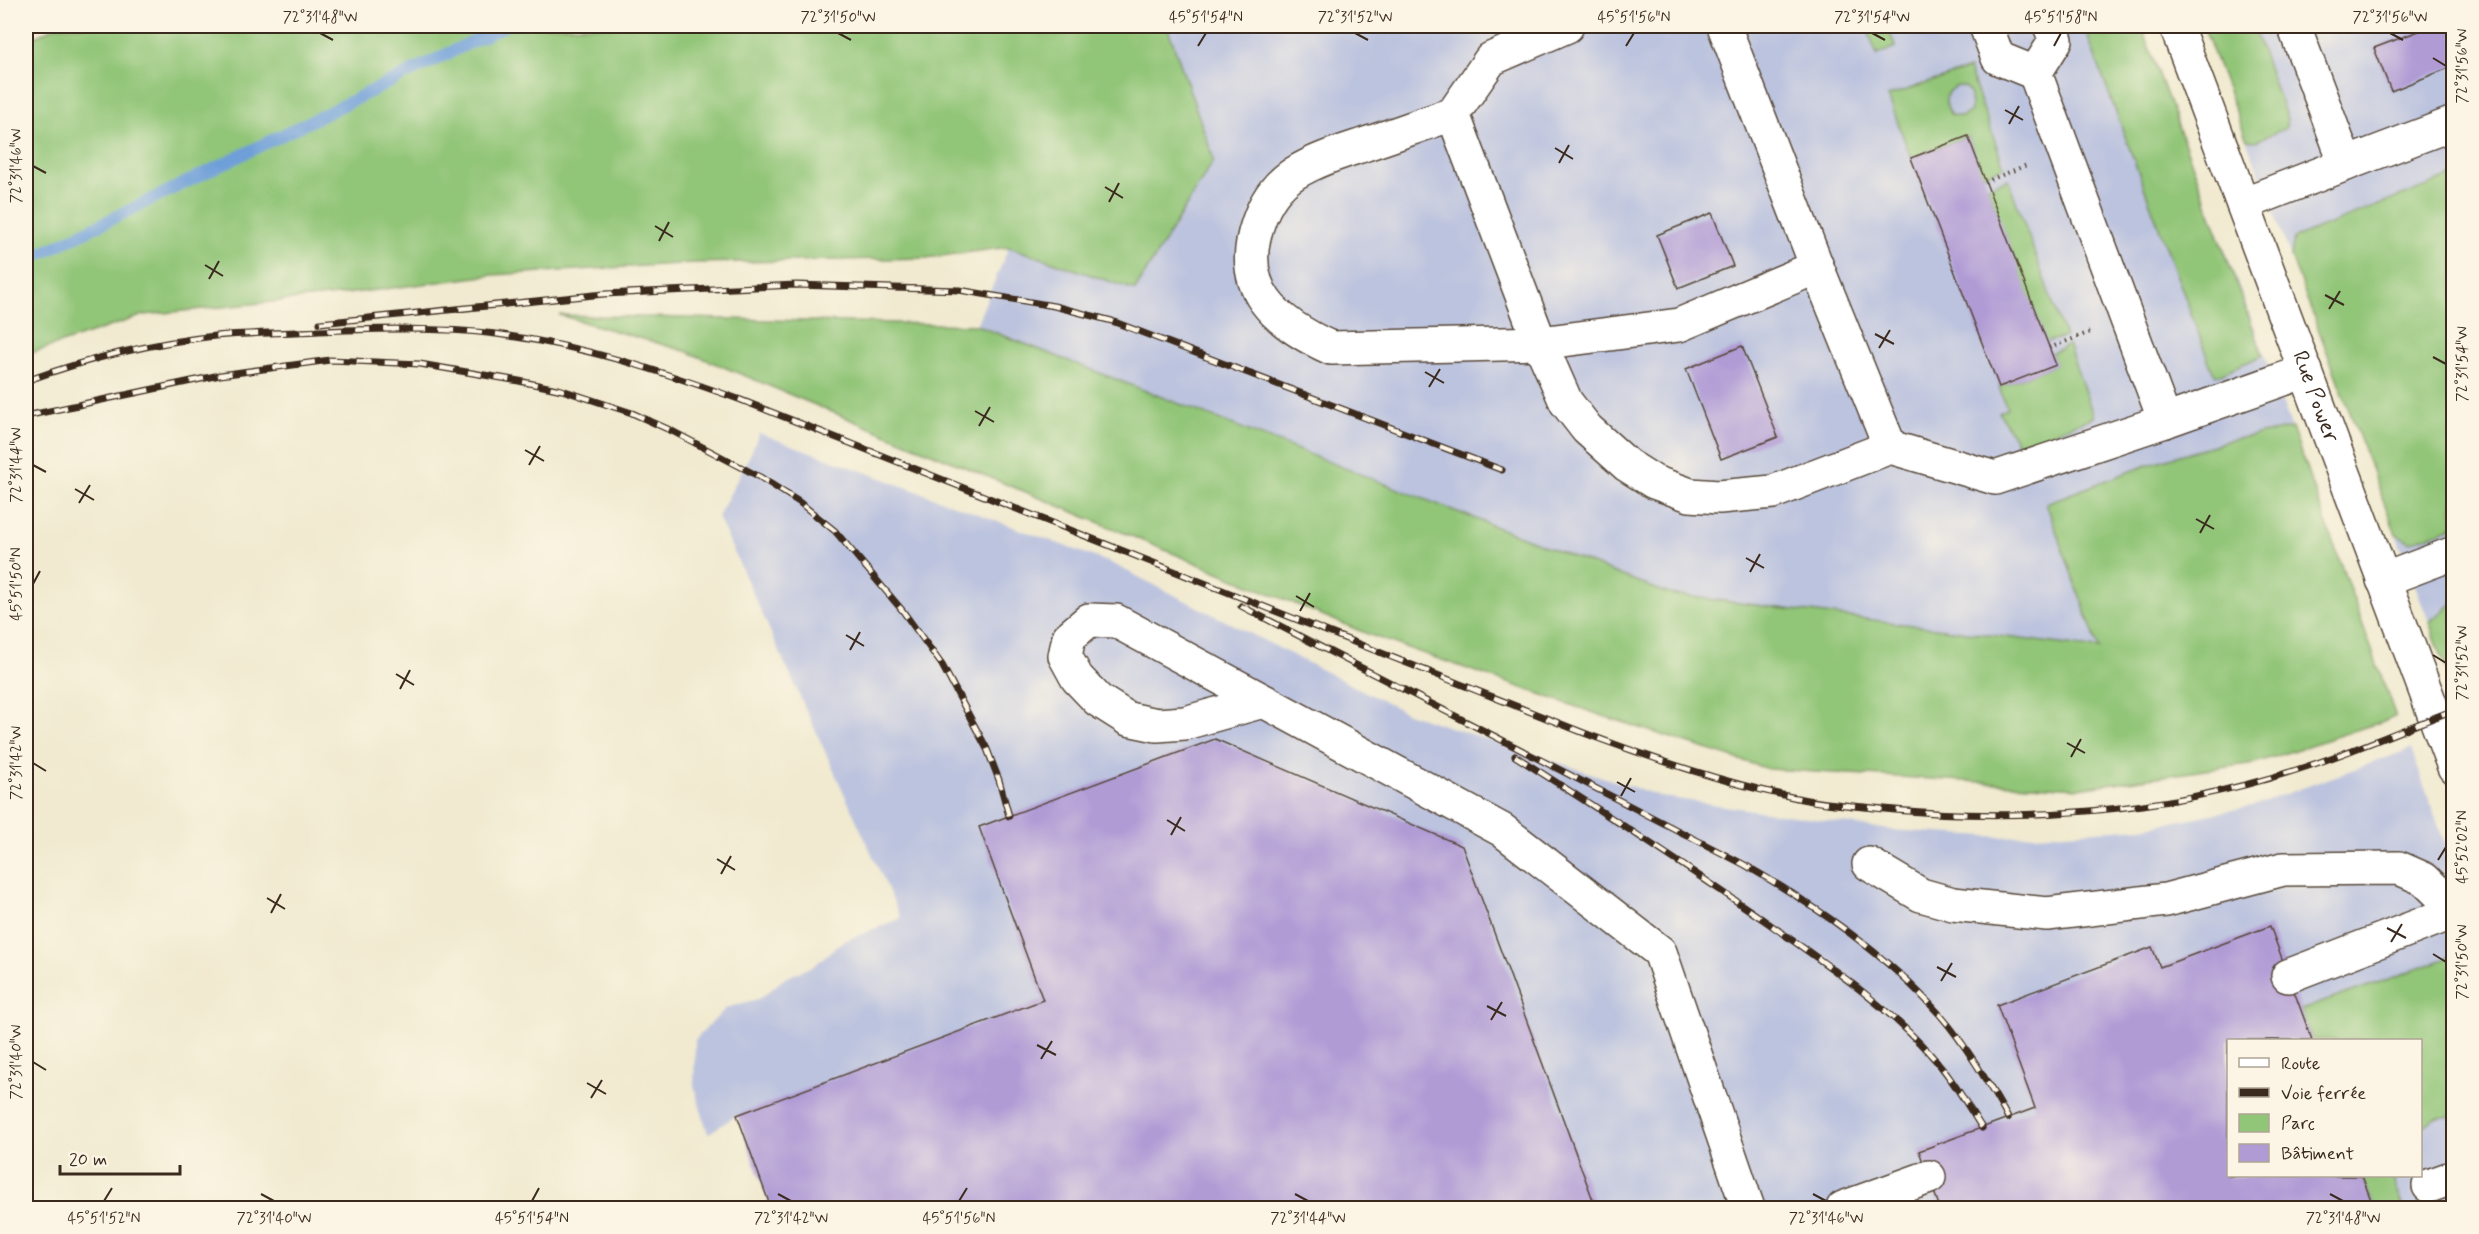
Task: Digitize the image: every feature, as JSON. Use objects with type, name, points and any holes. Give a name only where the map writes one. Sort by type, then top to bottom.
[{"type":"street","points":[[1567,26],[1491,59],[1453,114],[1322,159],[1293,174],[1271,193],[1251,242],[1250,266],[1261,295],[1282,320],[1303,335],[1331,348],[1540,343],[1679,325],[1818,267]]},
{"type":"street","points":[[1724,26],[1890,447]]},
{"type":"street","points":[[1986,26],[1998,58],[2035,73],[2165,421]]},
{"type":"street","points":[[2035,73],[2056,40],[2050,26]]},
{"type":"street","name":"Rue Power","points":[[2176,26],[2454,767]]},
{"type":"street","points":[[2304,29],[2346,164]]},
{"type":"street","points":[[1453,114],[1540,343],[1566,402],[1587,429],[1627,465],[1654,482],[1690,495],[1719,497],[1773,492],[1890,447],[1995,478],[2306,371]]},
{"type":"street","points":[[2243,204],[2454,123]]},
{"type":"street","points":[[2383,580],[2454,553]]},
{"type":"street","points":[[1263,701],[1185,723],[1157,725],[1128,719],[1098,700],[1077,678],[1065,656],[1069,637],[1089,620],[1116,621],[1502,830],[1660,952],[1748,1209]]},
{"type":"street","points":[[1869,864],[1921,895],[1953,904],[2047,914],[2166,900],[2283,869],[2399,868],[2424,879],[2454,910],[2288,976]]},
{"type":"street","points":[[1843,1209],[1929,1178]]},
{"type":"path","points":[[1985,182],[2006,174]]},
{"type":"path","points":[[2049,348],[2066,340]]},
{"type":"shaded area","points":[[1167,26],[2141,26],[2292,428],[2230,440],[2153,463],[2046,503],[2100,649],[1669,594],[976,325],[1009,247],[1136,289],[1214,160]]},
{"type":"shaded area","points":[[2203,26],[2453,26],[2453,687],[2429,622]]},
{"type":"shaded area","points":[[759,433],[1111,563],[1407,713],[1663,797],[1891,830],[2002,837],[2143,828],[2252,806],[2411,749],[2453,866],[2453,1208],[771,1208],[737,1115],[708,1134],[694,1086],[695,1040],[726,1008],[761,998],[785,978],[815,965],[840,943],[901,918],[718,517]]},
{"type":"green space","points":[[56,26],[1167,26],[1214,160],[1135,290],[1009,247],[926,258],[694,263],[492,275],[338,295],[144,315],[26,355],[26,42]]},
{"type":"green space","points":[[1866,26],[1888,26],[1895,47],[1877,55]]},
{"type":"green space","points":[[2084,26],[2141,26],[2263,355],[2216,376],[2212,370]]},
{"type":"green space","points":[[2203,26],[2253,26],[2287,119],[2286,128],[2256,141],[2247,140]]},
{"type":"green space","points":[[1969,69],[2004,167],[1982,175],[1968,136],[1911,158],[1888,96]],"holes":[[[1958,86],[1966,87],[1970,93],[1971,111],[1962,117],[1951,115],[1946,102],[1947,94]]]},
{"type":"green space","points":[[2453,176],[2453,527],[2411,542],[2396,534],[2291,257],[2294,238]]},
{"type":"green space","points":[[2008,179],[2065,337],[2046,342],[1987,187]]},
{"type":"green space","points":[[559,315],[976,325],[1669,594],[2099,649],[2046,503],[2153,463],[2230,440],[2292,428],[2396,717],[2255,763],[2079,788],[1768,769],[1600,715],[1370,635],[685,351]]},
{"type":"green space","points":[[2068,345],[2094,417],[2019,446],[1999,412],[2007,409],[1999,387],[2055,365],[2051,353]]},
{"type":"green space","points":[[2453,603],[2453,687],[2429,622]]},
{"type":"green space","points":[[2453,956],[2453,1116],[2435,1118],[2422,1127],[2422,1039],[2312,1039],[2301,1010]]},
{"type":"green space","points":[[2362,1177],[2392,1177],[2404,1208],[2374,1208]]},
{"type":"building","points":[[2432,26],[2454,26],[2454,66],[2391,91],[2374,48]]},
{"type":"building","points":[[1968,136],[2056,365],[1999,387],[1911,158]]},
{"type":"building","points":[[1712,213],[1733,266],[1678,288],[1657,235]]},
{"type":"building","points":[[1742,346],[1778,437],[1721,459],[1686,369]]},
{"type":"building","points":[[1215,739],[1462,846],[1596,1208],[771,1208],[737,1115],[1043,1000],[979,827]]},
{"type":"building","points":[[2270,926],[2312,1039],[2227,1039],[2227,1177],[2362,1177],[2374,1208],[1940,1208],[1919,1151],[2035,1108],[1997,1005],[2152,947],[2160,967]]},
{"type":"waterway","points":[[26,261],[504,26]]},
{"type":"railway","points":[[320,323],[604,294],[796,285],[959,290],[1054,306],[1112,321],[1502,470]]},
{"type":"railway","points":[[26,381],[95,359],[143,348],[191,339],[241,334],[386,329],[452,330],[528,339],[590,352],[651,369],[741,400],[1610,743],[1716,778],[1826,803],[1980,815],[2087,811],[2140,805],[2193,797],[2296,770],[2454,710]]},
{"type":"railway","points":[[26,416],[220,375],[330,360],[420,364],[519,381],[562,390],[632,413],[760,477],[799,502],[835,531],[902,610],[942,665],[987,749],[1009,816]]},
{"type":"railway","points":[[1241,606],[1745,865],[1798,897],[1873,951],[1919,992],[1950,1027],[1968,1052],[2008,1118]]},
{"type":"railway","points":[[1515,756],[1737,901],[1873,1000],[1938,1062],[1982,1128]]}]
